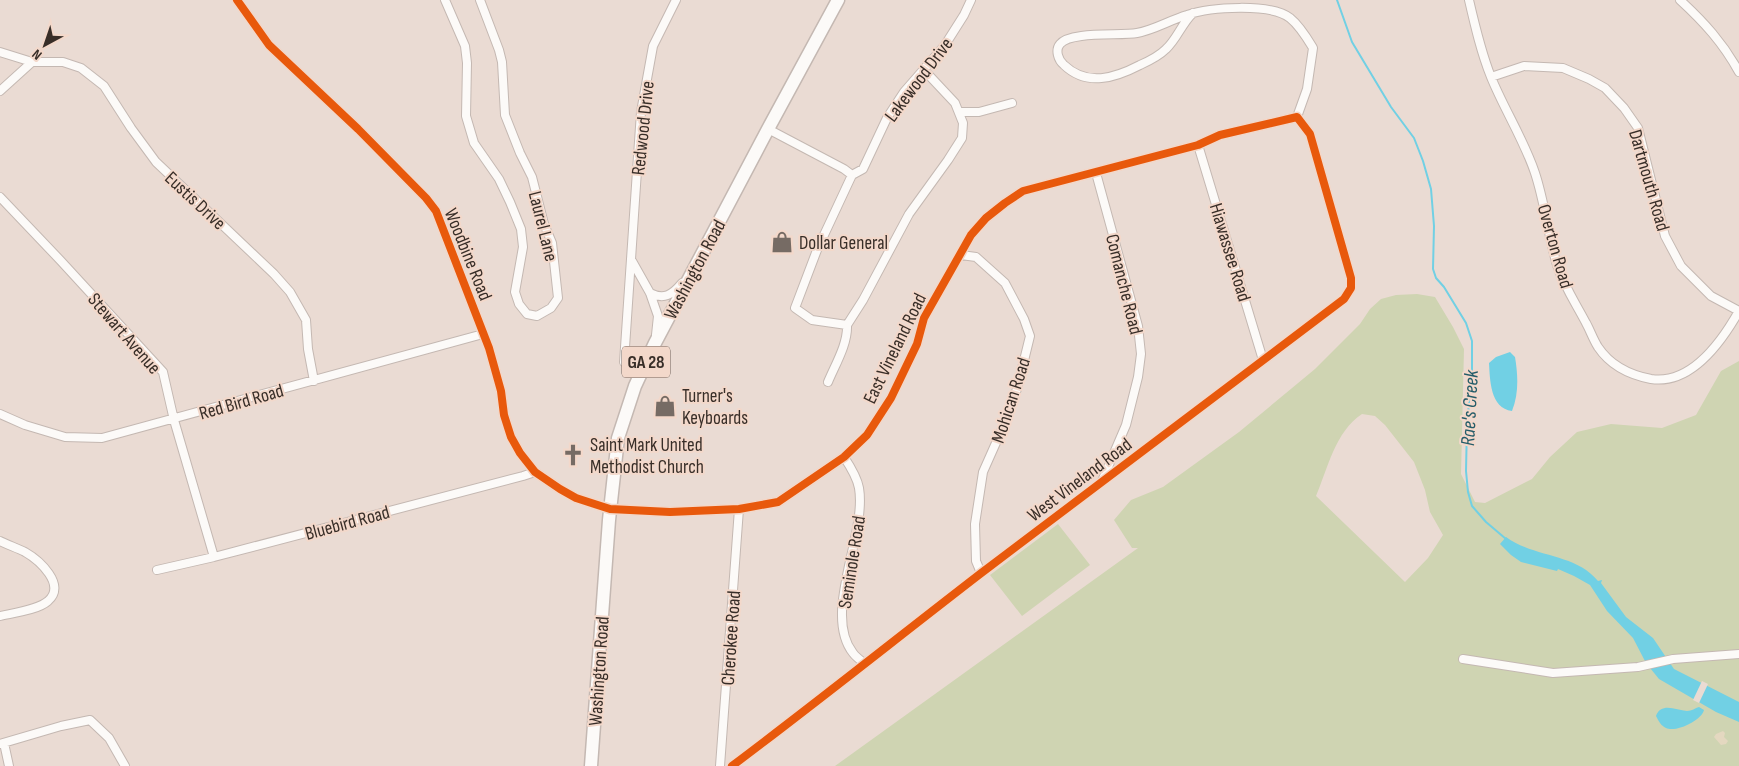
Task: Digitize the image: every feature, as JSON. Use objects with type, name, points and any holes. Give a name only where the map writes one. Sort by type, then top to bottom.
[{"type":"main road","name":"Washington Road","points":[[592,766],[610,509],[618,438],[635,386],[655,343],[838,0]]},
{"type":"street","name":"Woodbine Road","points":[[237,0],[268,46],[358,129],[436,210],[495,368],[501,391],[504,415],[511,436],[520,453],[535,472],[560,489],[576,498],[610,509]]},
{"type":"street","name":"Laurel Lane","points":[[446,0],[465,46],[467,63],[466,116],[474,143],[506,194],[521,229],[523,247],[515,292],[519,304],[527,314],[537,316],[552,308],[558,298],[552,243],[544,224],[532,177],[520,153],[506,115],[502,62],[480,0]]},
{"type":"street","name":"Redwood Drive","points":[[624,362],[641,112],[653,46],[676,0]]},
{"type":"street","name":"Lakewood Drive","points":[[847,325],[812,320],[795,308],[817,250],[852,175],[863,169],[887,118],[904,92],[945,45],[971,0]]},
{"type":"street","name":"Overton Road","points":[[1470,0],[1480,47],[1491,77],[1535,173],[1546,213],[1551,242],[1568,293],[1598,346],[1610,361],[1627,372],[1642,377],[1656,379],[1672,378],[1702,360],[1730,327],[1739,311]]},
{"type":"street","points":[[1680,0],[1709,27],[1739,72]]},
{"type":"street","points":[[1193,13],[1168,48],[1161,54],[1110,78],[1082,76],[1071,72],[1060,62],[1059,45],[1066,39],[1138,33],[1193,13],[1238,7],[1268,10],[1289,17],[1301,29],[1314,48],[1307,89],[1297,117]]},
{"type":"street","name":"Eustis Drive","points":[[0,52],[32,62],[62,62],[81,68],[104,86],[156,162],[274,274],[290,292],[306,320],[308,349],[314,381]]},
{"type":"street","points":[[0,91],[32,62]]},
{"type":"street","name":"Dartmouth Road","points":[[1491,77],[1524,66],[1543,66],[1562,68],[1605,88],[1624,108],[1638,128],[1665,236],[1681,266],[1711,296],[1739,311]]},
{"type":"street","points":[[828,382],[844,344],[847,325],[863,300],[909,214],[962,138],[964,123],[955,103],[924,70]]},
{"type":"street","points":[[960,112],[986,111],[1012,103]]},
{"type":"street","name":"East Vineland Road","points":[[610,509],[670,512],[739,509],[778,502],[844,457],[867,435],[891,398],[917,344],[924,318],[971,235],[986,218],[1005,203],[1023,192],[1096,173],[1220,136],[1297,117]]},
{"type":"street","name":"West Vineland Road","points":[[732,766],[807,710],[864,663],[981,573],[1344,299],[1351,288],[1351,278],[1310,134],[1297,117]]},
{"type":"street","points":[[768,129],[852,175]]},
{"type":"street","name":"Hiawassee Road","points":[[1198,144],[1263,360]]},
{"type":"street","name":"Comanche Road","points":[[1096,173],[1138,326],[1141,354],[1138,377],[1126,425],[1102,481]]},
{"type":"street","name":"Stewart Avenue","points":[[0,197],[163,372],[174,420],[214,557]]},
{"type":"street","name":"Mohican Road","points":[[961,255],[976,257],[1005,283],[1024,318],[1030,336],[1017,389],[983,472],[974,524],[976,561],[981,573]]},
{"type":"street","points":[[632,261],[650,293],[658,316],[655,343]]},
{"type":"street","points":[[650,293],[659,297],[669,295],[679,288],[694,270]]},
{"type":"street","name":"Red Bird Road","points":[[0,414],[25,426],[65,437],[102,438],[174,420],[483,334]]},
{"type":"street","name":"Seminole Road","points":[[844,457],[859,487],[860,502],[843,598],[842,623],[846,640],[852,652],[864,663]]},
{"type":"street","name":"Bluebird Road","points":[[157,570],[214,557],[535,472]]},
{"type":"street","name":"Cherokee Road","points":[[720,766],[739,509]]},
{"type":"street","points":[[0,541],[25,552],[38,562],[51,576],[54,585],[54,593],[48,601],[33,608],[0,616]]},
{"type":"street","points":[[1463,659],[1553,673],[1638,667],[1673,659],[1739,654]]},
{"type":"street","points":[[9,766],[2,743],[61,726],[90,720],[109,738],[125,766]]},
{"type":"green space","points":[[1417,294],[1435,297],[1464,349],[1461,474],[1475,502],[1485,503],[1532,479],[1550,457],[1577,432],[1611,424],[1662,428],[1696,415],[1721,371],[1739,361],[1739,766],[835,766],[1138,548],[1132,548],[1114,520],[1131,500],[1163,487],[1239,432],[1315,369],[1360,324],[1370,309],[1381,299],[1396,295]],"holes":[[[1362,414],[1375,416],[1385,425],[1414,462],[1425,490],[1430,512],[1443,535],[1428,558],[1405,582],[1316,496],[1333,451],[1345,430]]]},
{"type":"green space","points":[[1058,524],[1090,565],[1022,616],[990,575]]},
{"type":"sand","points":[[1723,731],[1725,733],[1724,737],[1728,741],[1726,744],[1721,745],[1714,737]]},
{"type":"water","points":[[1510,352],[1515,357],[1517,378],[1516,398],[1512,411],[1499,405],[1495,399],[1491,385],[1489,363],[1496,357]]},
{"type":"water","points":[[1506,537],[1529,549],[1578,565],[1598,581],[1602,580],[1601,583],[1626,617],[1653,638],[1674,669],[1739,702],[1739,722],[1716,712],[1659,679],[1646,663],[1633,638],[1607,611],[1590,585],[1558,569],[1557,571],[1521,562],[1500,544]]},
{"type":"water","points":[[1699,707],[1704,710],[1699,718],[1688,725],[1676,729],[1664,727],[1656,716],[1661,709],[1665,708],[1690,711]]},
{"type":"pier","points":[[1702,681],[1708,684],[1699,703],[1693,700]]},
{"type":"waterway","name":"Rae's Creek","points":[[1337,0],[1352,42],[1391,107],[1414,138],[1423,161],[1431,189],[1434,226],[1433,269],[1436,278],[1444,287],[1466,323],[1472,341],[1472,372],[1467,424],[1466,471],[1468,492],[1472,506],[1486,522],[1506,539]]},
{"type":"cycle path","points":[[237,0],[269,45],[358,129],[426,198],[436,211],[489,348],[501,391],[504,415],[511,437],[520,453],[535,472],[560,489],[576,498],[610,509],[670,512],[739,509],[778,502],[844,457],[867,435],[891,398],[917,344],[924,318],[971,235],[986,218],[1023,191],[1198,145],[1220,135],[1297,117],[1310,134],[1351,278],[1351,288],[1344,299],[980,574],[732,766]]},
{"type":"place","name":"Dollar General","points":[[782,242]]},
{"type":"place","name":"Turner's Keyboards","points":[[665,406]]},
{"type":"place","name":"Saint Mark United Methodist Church","points":[[573,455]]}]
